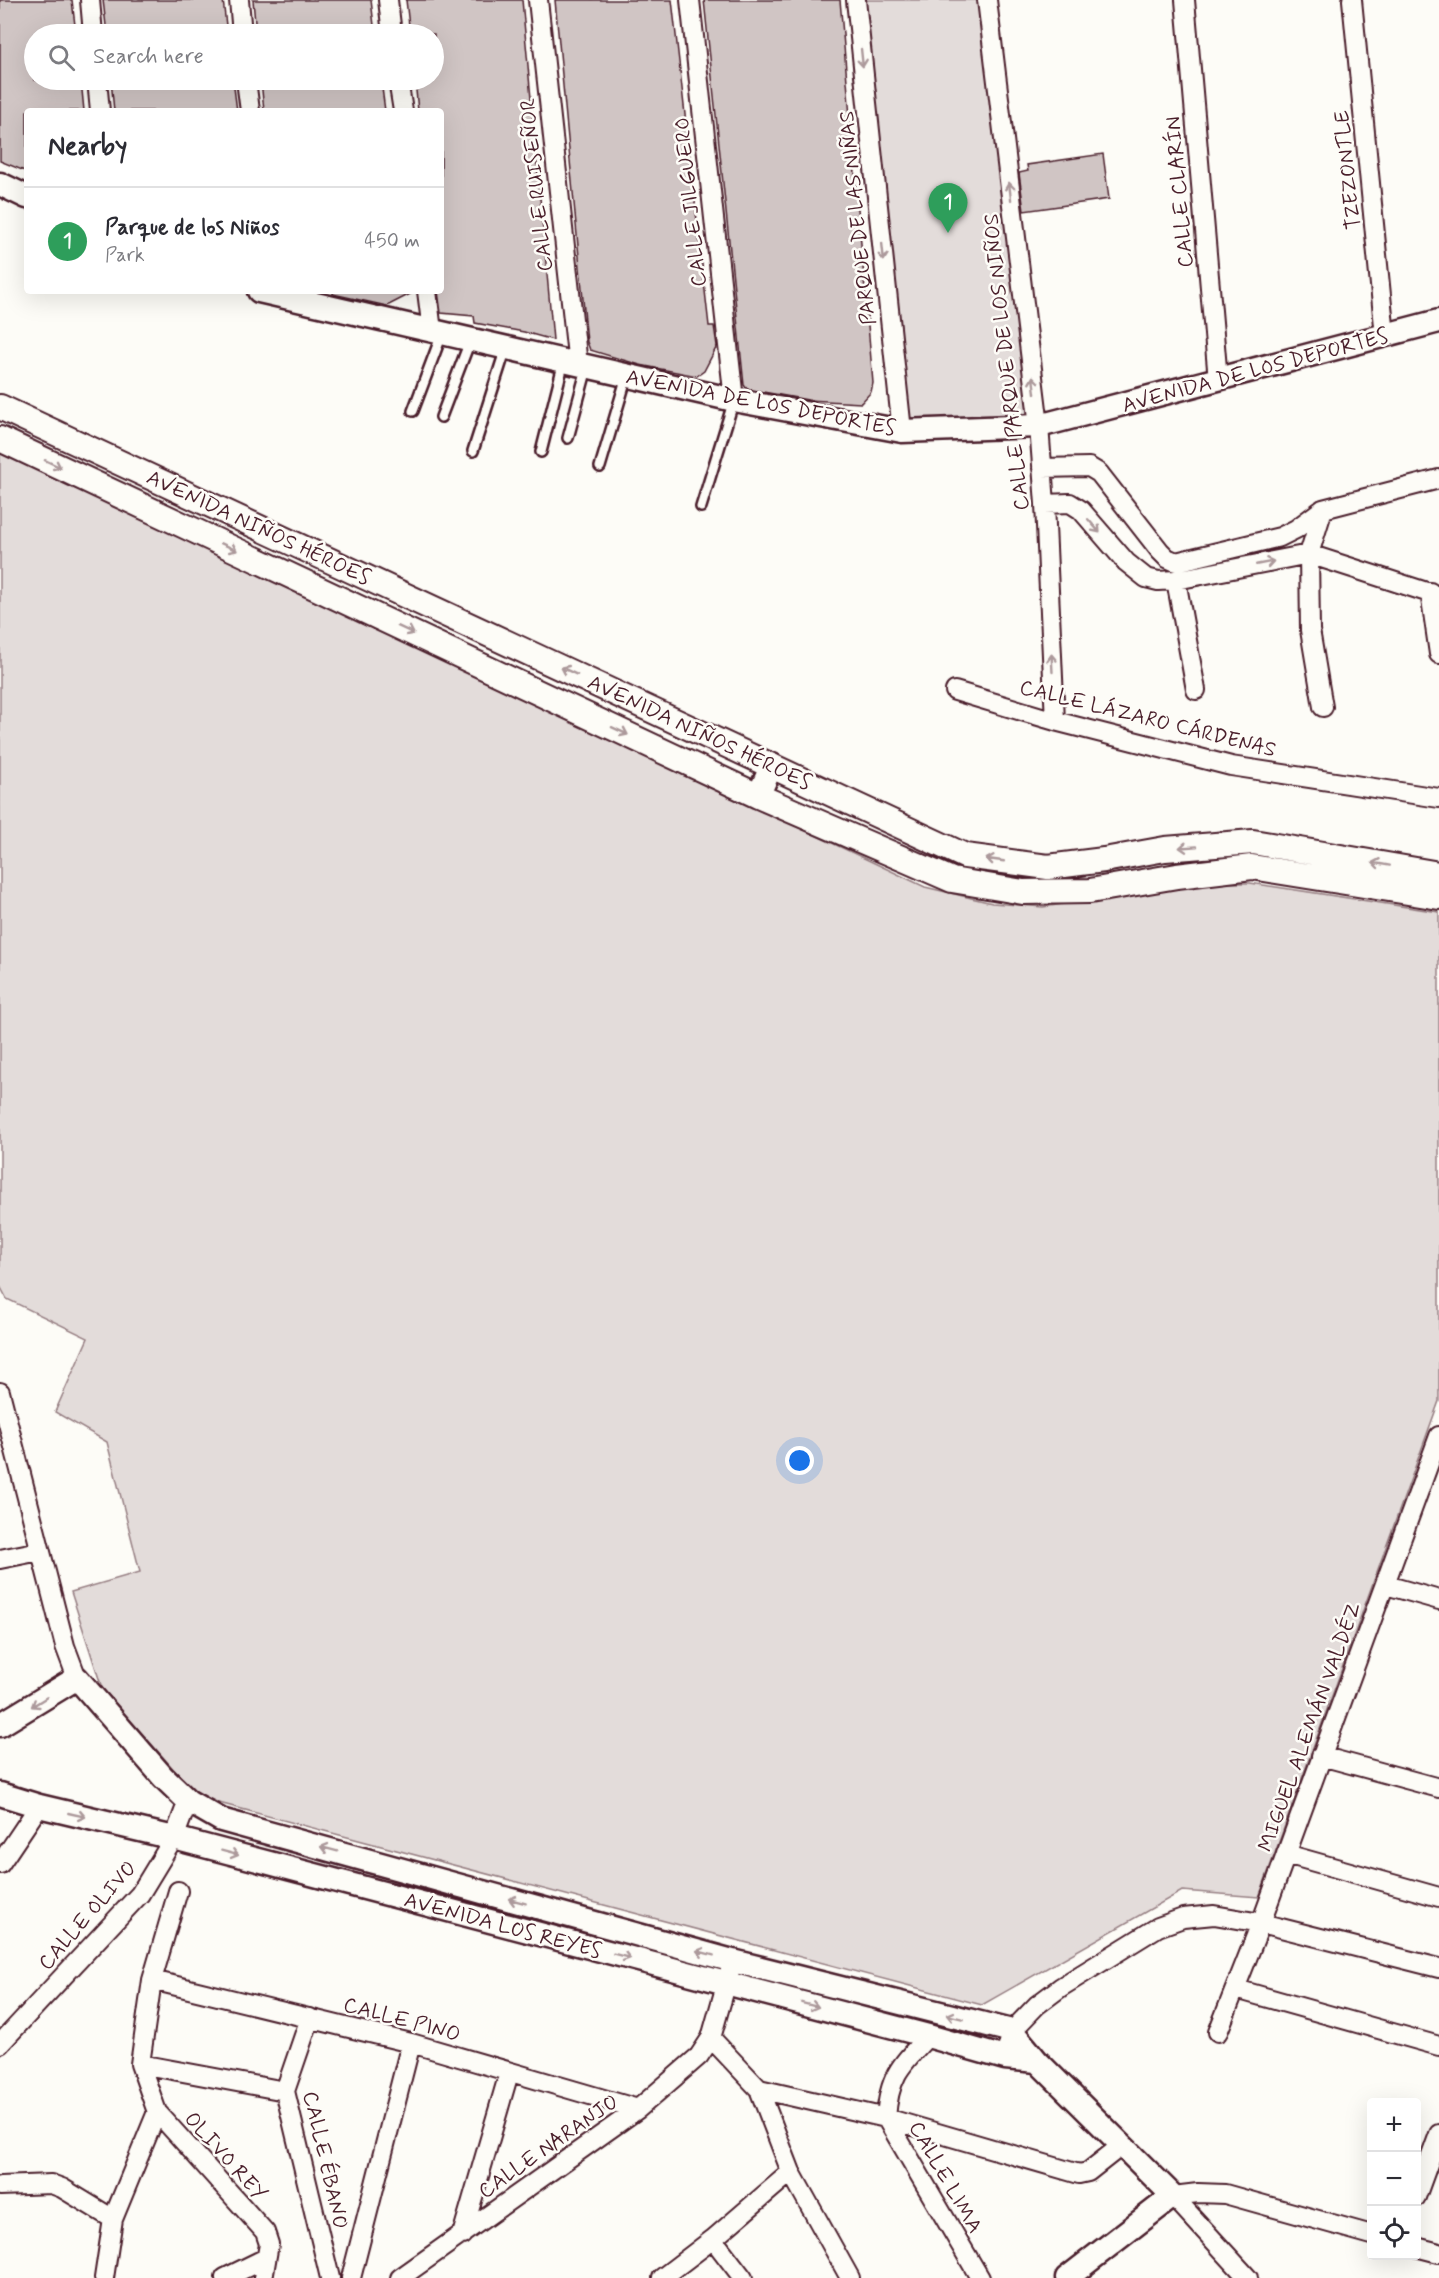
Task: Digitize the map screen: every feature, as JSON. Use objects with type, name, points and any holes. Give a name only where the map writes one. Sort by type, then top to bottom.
[{"type":"main road","name":"AVENIDA NIÑOS HÉROES","points":[[0,407],[965,856],[1048,867],[1165,849],[1253,842],[1439,874]]},
{"type":"main road","name":"AVENIDA NIÑOS HÉROES","points":[[0,439],[758,796],[952,880],[1023,892],[1090,891],[1177,876],[1252,867],[1439,897]]},
{"type":"street","points":[[90,0],[92,24]]},
{"type":"street","points":[[238,0],[241,24]]},
{"type":"street","points":[[388,0],[391,24]]},
{"type":"street","name":"CALLE RUISEÑOR","points":[[538,0],[577,364]]},
{"type":"street","name":"CALLE JILGUERO","points":[[690,0],[734,400]]},
{"type":"street","name":"PARQUE DE LAS NIÑAS","points":[[856,0],[902,431]]},
{"type":"street","name":"CALLE PARQUE DE LOS NIÑOS","points":[[987,0],[1039,426],[1055,721]]},
{"type":"street","name":"CALLE CLARÍN","points":[[1185,0],[1218,380]]},
{"type":"street","name":"TZEZONTLE","points":[[1352,0],[1385,336]]},
{"type":"street","points":[[98,90],[100,108]]},
{"type":"street","points":[[247,90],[250,108]]},
{"type":"street","points":[[400,90],[403,108]]},
{"type":"street","points":[[0,184],[24,196]]},
{"type":"street","name":"AVENIDA DE LOS DEPORTES","points":[[274,294],[734,400],[902,431],[1039,426],[1439,321]]},
{"type":"street","points":[[428,294],[437,332]]},
{"type":"street","points":[[1042,468],[1089,467],[1099,472],[1160,551],[1176,562],[1280,537],[1296,529],[1323,509],[1439,479]]},
{"type":"street","points":[[1045,504],[1070,503],[1081,510],[1126,562],[1146,578],[1158,581],[1176,580],[1309,554],[1434,594],[1439,654]]},
{"type":"street","points":[[1323,509],[1309,554],[1310,630],[1323,707]]},
{"type":"street","points":[[1176,580],[1196,690]]},
{"type":"street","name":"CALLE LÁZARO CÁRDENAS","points":[[955,691],[1055,721],[1231,766],[1439,798]]},
{"type":"street","points":[[758,796],[772,765]]},
{"type":"street","points":[[0,1392],[65,1646],[77,1678],[0,1725]]},
{"type":"street","name":"MIGUEL ALEMÁN VALDÉZ","points":[[1218,2032],[1261,1923],[1386,1585],[1433,1476],[1439,1436]]},
{"type":"street","points":[[0,1559],[40,1551]]},
{"type":"street","points":[[1386,1585],[1439,1600]]},
{"type":"street","name":"AVENIDA LOS REYES","points":[[77,1678],[163,1777],[188,1801],[221,1820],[733,1961],[1012,2031]]},
{"type":"street","points":[[1321,1756],[1439,1788]]},
{"type":"street","name":"AVENIDA LOS REYES","points":[[0,1794],[1005,2058],[1037,2061]]},
{"type":"street","name":"CALLE OLIVO","points":[[0,2044],[140,1894],[174,1838],[188,1801]]},
{"type":"street","points":[[0,1864],[39,1806]]},
{"type":"street","points":[[1286,1854],[1439,1897]]},
{"type":"street","points":[[178,1892],[152,1980],[140,2064],[285,2091]]},
{"type":"street","points":[[1005,2058],[1012,2031],[1036,2005],[1158,1927],[1184,1918],[1214,1915],[1261,1923],[1439,1968]]},
{"type":"street","points":[[733,1961],[711,2038],[759,2089],[791,2172],[850,2278]]},
{"type":"street","name":"CALLE PINO","points":[[152,1980],[411,2043],[638,2109]]},
{"type":"street","points":[[1236,1989],[1439,2046]]},
{"type":"street","name":"CALLE ÉBANO","points":[[310,2018],[285,2091],[330,2278]]},
{"type":"street","points":[[1012,2031],[1037,2061],[1173,2196],[1248,2278]]},
{"type":"street","name":"CALLE LIMA","points":[[928,2036],[904,2062],[893,2079],[886,2118],[980,2278]]},
{"type":"street","name":"CALLE NARANJO","points":[[400,2278],[638,2109],[699,2056],[711,2038]]},
{"type":"street","points":[[351,2278],[411,2043]]},
{"type":"street","name":"OLIVO REY","points":[[140,2064],[157,2112],[265,2232],[269,2244],[264,2278]]},
{"type":"street","points":[[462,2235],[509,2073]]},
{"type":"street","points":[[759,2089],[886,2118],[1079,2174],[1088,2172],[1121,2146]]},
{"type":"street","points":[[104,2278],[113,2218],[157,2112]]},
{"type":"street","points":[[1421,2183],[1439,2134]]},
{"type":"street","points":[[662,2278],[791,2172]]},
{"type":"street","points":[[0,2186],[51,2184],[113,2218]]},
{"type":"street","points":[[1078,2275],[1173,2196],[1198,2193],[1225,2194],[1367,2234]]},
{"type":"street","points":[[713,2238],[743,2278]]},
{"type":"street","points":[[1421,2248],[1439,2253]]},
{"type":"street","points":[[225,2278],[266,2258]]},
{"type":"lane","points":[[413,411],[437,332]]},
{"type":"lane","points":[[441,417],[470,339]]},
{"type":"lane","points":[[473,451],[506,348]]},
{"type":"lane","points":[[568,438],[577,364]]},
{"type":"lane","points":[[541,452],[577,364]]},
{"type":"lane","points":[[600,467],[627,376]]},
{"type":"lane","points":[[700,507],[734,400]]},
{"type":"shaded area","points":[[857,0],[987,0],[1036,424],[905,426]]},
{"type":"shaded area","points":[[0,450],[925,887],[992,903],[1043,907],[1215,883],[1250,883],[1439,912],[1439,1401],[1259,1897],[1182,1891],[982,2005],[219,1803],[193,1791],[102,1688],[71,1592],[140,1572],[107,1442],[55,1412],[88,1338],[7,1299],[0,1286]]},
{"type":"building","points":[[0,0],[72,0],[75,24],[24,24],[24,90],[82,90],[84,108],[24,108],[24,171],[0,161]]},
{"type":"building","points":[[103,0],[223,0],[226,24],[106,24]]},
{"type":"building","points":[[253,0],[371,0],[374,24],[255,24]]},
{"type":"building","points":[[406,0],[522,0],[553,340],[475,323],[474,316],[441,313],[438,294],[444,294],[444,108],[418,108],[416,90],[444,90],[444,24],[409,24]]},
{"type":"building","points":[[555,0],[672,0],[709,326],[714,326],[717,346],[704,371],[697,376],[640,365],[590,350],[587,342]]},
{"type":"building","points":[[704,0],[840,0],[873,383],[871,392],[861,403],[808,400],[747,389],[744,385]]},
{"type":"building","points":[[112,90],[234,90],[237,108],[114,108]]},
{"type":"building","points":[[262,90],[382,90],[385,108],[264,108]]},
{"type":"building","points":[[1103,154],[1109,199],[1024,211],[1019,173],[1028,171],[1027,165]]},
{"type":"building","points":[[333,294],[410,294],[387,306]]},
{"type":"place","name":"Parque de los Niños","points":[[948,233]]}]
